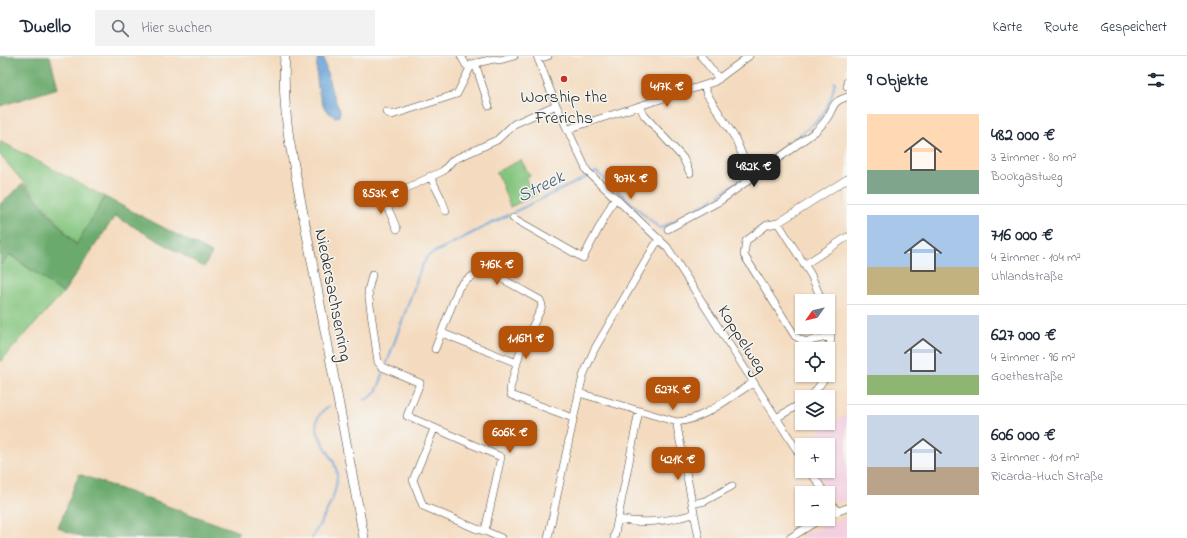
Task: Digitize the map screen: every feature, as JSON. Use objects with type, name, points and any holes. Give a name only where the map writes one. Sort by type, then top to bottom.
[{"type":"main road","name":"Niedersachsenring","points":[[285,56],[285,114],[289,139],[364,538]]},
{"type":"street","points":[[461,56],[466,65],[473,65],[494,59],[500,60],[514,56]]},
{"type":"street","points":[[537,58],[548,56]]},
{"type":"street","points":[[701,56],[719,79]]},
{"type":"street","points":[[568,130],[704,86],[719,79],[749,56]]},
{"type":"street","name":"Koppelweg","points":[[537,58],[556,105],[584,166],[591,175],[659,238],[678,264],[795,447]]},
{"type":"street","points":[[473,65],[489,106]]},
{"type":"street","points":[[386,112],[392,115],[457,94],[473,65]]},
{"type":"street","points":[[704,86],[707,94],[735,138],[752,178]]},
{"type":"street","points":[[668,228],[720,201],[752,178],[816,131],[828,116],[833,105],[847,97]]},
{"type":"street","points":[[397,229],[387,206],[388,197],[443,171],[453,160],[497,140],[514,124],[556,105]]},
{"type":"street","points":[[640,106],[644,114],[683,158],[690,173]]},
{"type":"street","points":[[430,176],[446,211]]},
{"type":"street","points":[[830,342],[830,336],[805,342],[795,336],[744,255],[746,241],[767,225],[778,222],[847,179]]},
{"type":"street","points":[[513,218],[583,258],[615,198]]},
{"type":"street","points":[[778,222],[811,275],[819,294]]},
{"type":"street","points":[[804,265],[847,237]]},
{"type":"street","points":[[548,538],[583,376],[594,350],[659,238]]},
{"type":"street","points":[[435,349],[459,287],[464,281],[478,274],[485,271],[490,272],[540,300],[542,305],[541,310],[520,352],[510,388],[511,395],[573,418]]},
{"type":"street","points":[[372,275],[368,290],[378,362],[382,367],[420,383],[407,416],[501,457],[486,531]]},
{"type":"street","points":[[442,333],[517,363]]},
{"type":"street","points":[[579,393],[677,422],[701,416],[753,383]]},
{"type":"street","points":[[776,418],[795,406]]},
{"type":"street","points":[[614,538],[639,411]]},
{"type":"street","points":[[677,422],[699,538]]},
{"type":"street","points":[[434,429],[414,480],[424,506],[501,538]]},
{"type":"street","points":[[692,504],[706,502],[732,486]]},
{"type":"street","points":[[835,508],[837,511],[847,508]]},
{"type":"street","points":[[618,519],[630,522],[642,522],[677,519],[694,514]]},
{"type":"street","points":[[790,538],[809,526]]},
{"type":"shaded area","points":[[847,414],[847,500],[836,503],[835,486],[825,486],[820,478],[835,478],[835,438],[811,438],[823,430],[835,430],[835,422]]},
{"type":"shaded area","points":[[847,517],[847,538],[799,538],[825,526],[835,526],[835,522]]},
{"type":"green space","points":[[0,56],[50,56],[58,88],[0,106]]},
{"type":"green space","points":[[0,141],[105,197],[77,245],[0,155]]},
{"type":"green space","points":[[521,160],[530,176],[526,179],[536,195],[510,207],[496,172]]},
{"type":"green space","points":[[23,184],[76,245],[105,197],[212,253],[204,267],[115,216],[63,293],[11,255],[0,265],[0,204]]},
{"type":"green space","points":[[10,255],[63,293],[0,362],[0,265]]},
{"type":"green space","points":[[79,474],[239,532],[236,538],[84,538],[58,528]]},
{"type":"water","points":[[318,56],[323,56],[332,93],[340,111],[339,116],[335,117],[328,112],[321,100],[317,76]]},
{"type":"waterway","name":"Streek","points":[[795,138],[817,121],[822,115],[830,101],[835,82]]},
{"type":"waterway","name":"Streek","points":[[757,168],[788,143]]},
{"type":"waterway","name":"Streek","points":[[593,174],[596,172],[598,173],[658,227],[661,228],[715,198]]},
{"type":"waterway","name":"Streek","points":[[719,195],[747,175]]},
{"type":"waterway","name":"Streek","points":[[514,212],[589,176]]},
{"type":"waterway","name":"Streek","points":[[387,363],[421,268],[427,257],[508,215]]},
{"type":"waterway","name":"Streek","points":[[364,400],[375,393],[383,374]]},
{"type":"waterway","name":"Streek","points":[[312,538],[332,500],[336,484],[336,467],[321,440],[317,431],[316,422],[320,414],[329,406]]},
{"type":"place","name":"Worship the Frerichs","points":[[564,79]]}]
